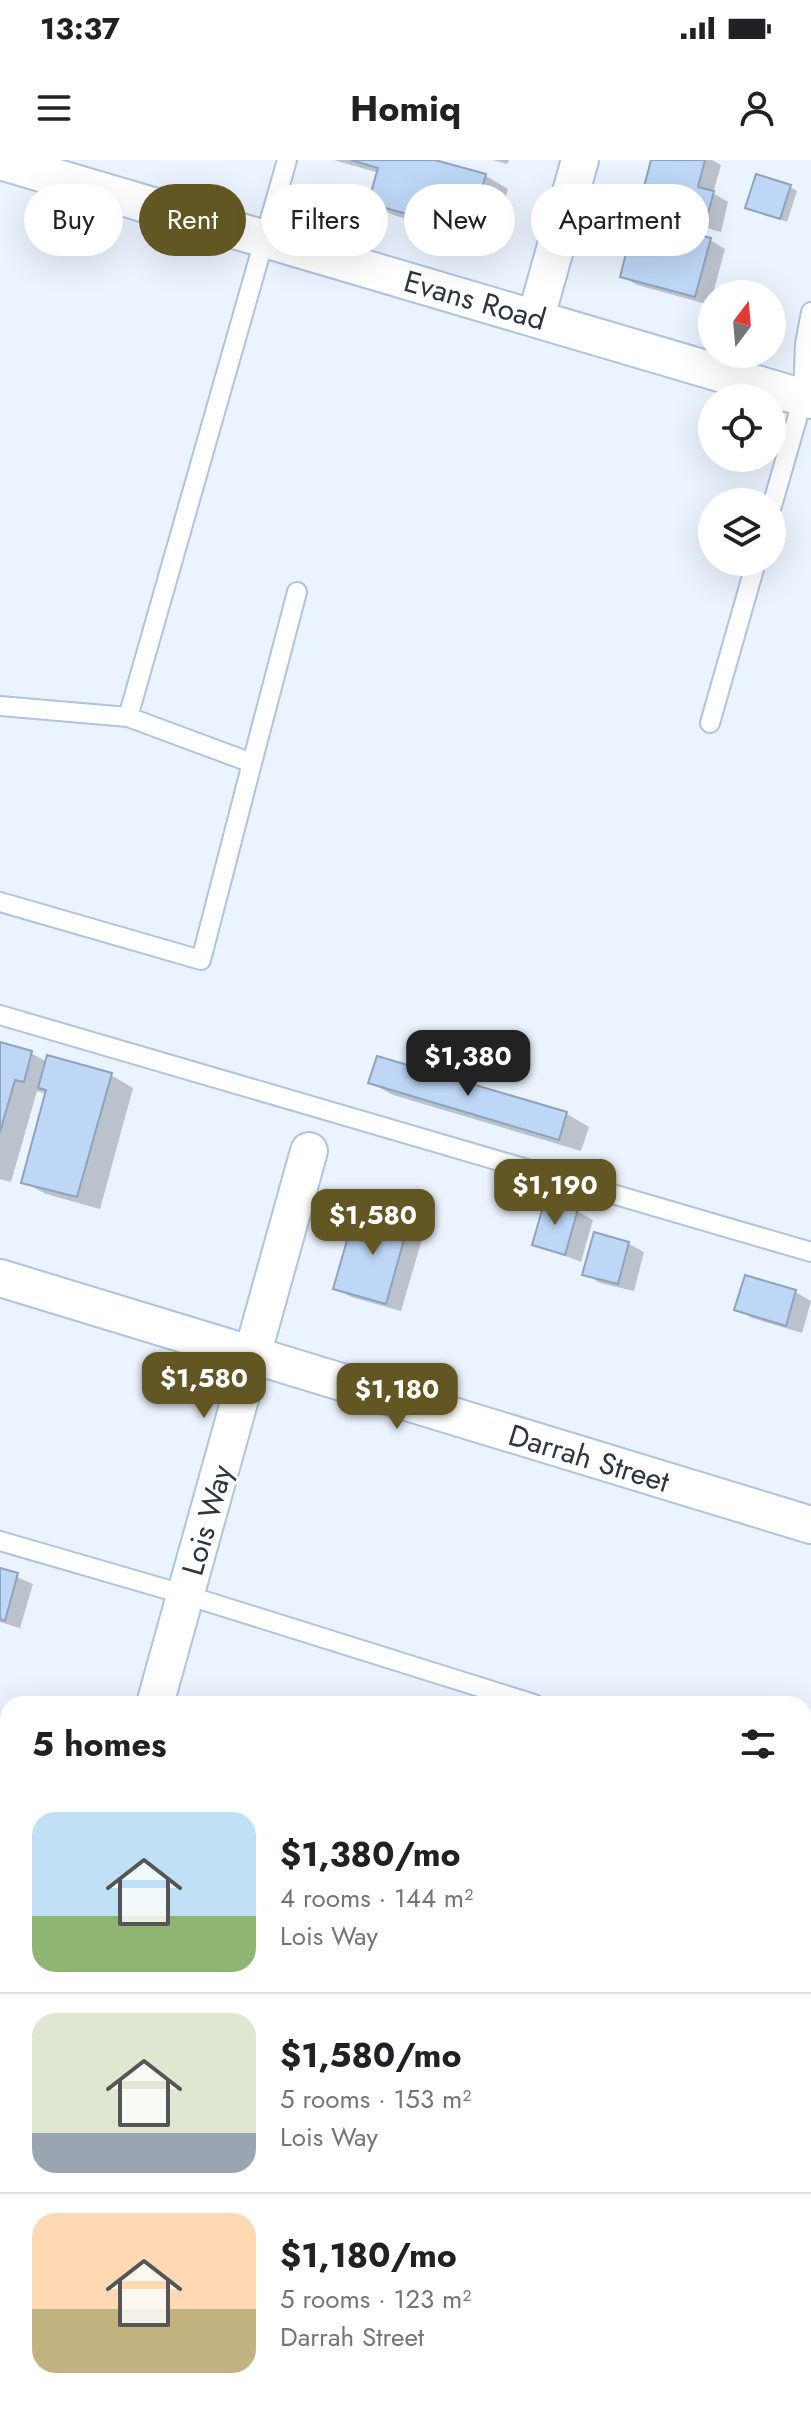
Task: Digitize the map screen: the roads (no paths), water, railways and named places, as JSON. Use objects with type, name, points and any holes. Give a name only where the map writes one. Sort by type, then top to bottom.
[{"type":"street","points":[[536,317],[580,160]]},
{"type":"street","name":"Evans Road","points":[[0,161],[262,238]]},
{"type":"street","name":"Evans Road","points":[[325,256],[807,399]]},
{"type":"street","name":"Lois Way","points":[[157,1696],[309,1151]]},
{"type":"street","name":"Darrah Street","points":[[0,1278],[811,1525]]},
{"type":"lane","points":[[280,184],[287,160]]},
{"type":"lane","points":[[128,717],[262,242]]},
{"type":"lane","points":[[778,488],[807,399],[805,344],[811,312]]},
{"type":"lane","points":[[710,723],[752,576]]},
{"type":"lane","points":[[0,902],[201,960],[297,592]]},
{"type":"lane","points":[[0,706],[128,717],[252,763]]},
{"type":"lane","points":[[0,1015],[811,1252]]},
{"type":"lane","points":[[0,1541],[186,1595],[508,1696]]}]
